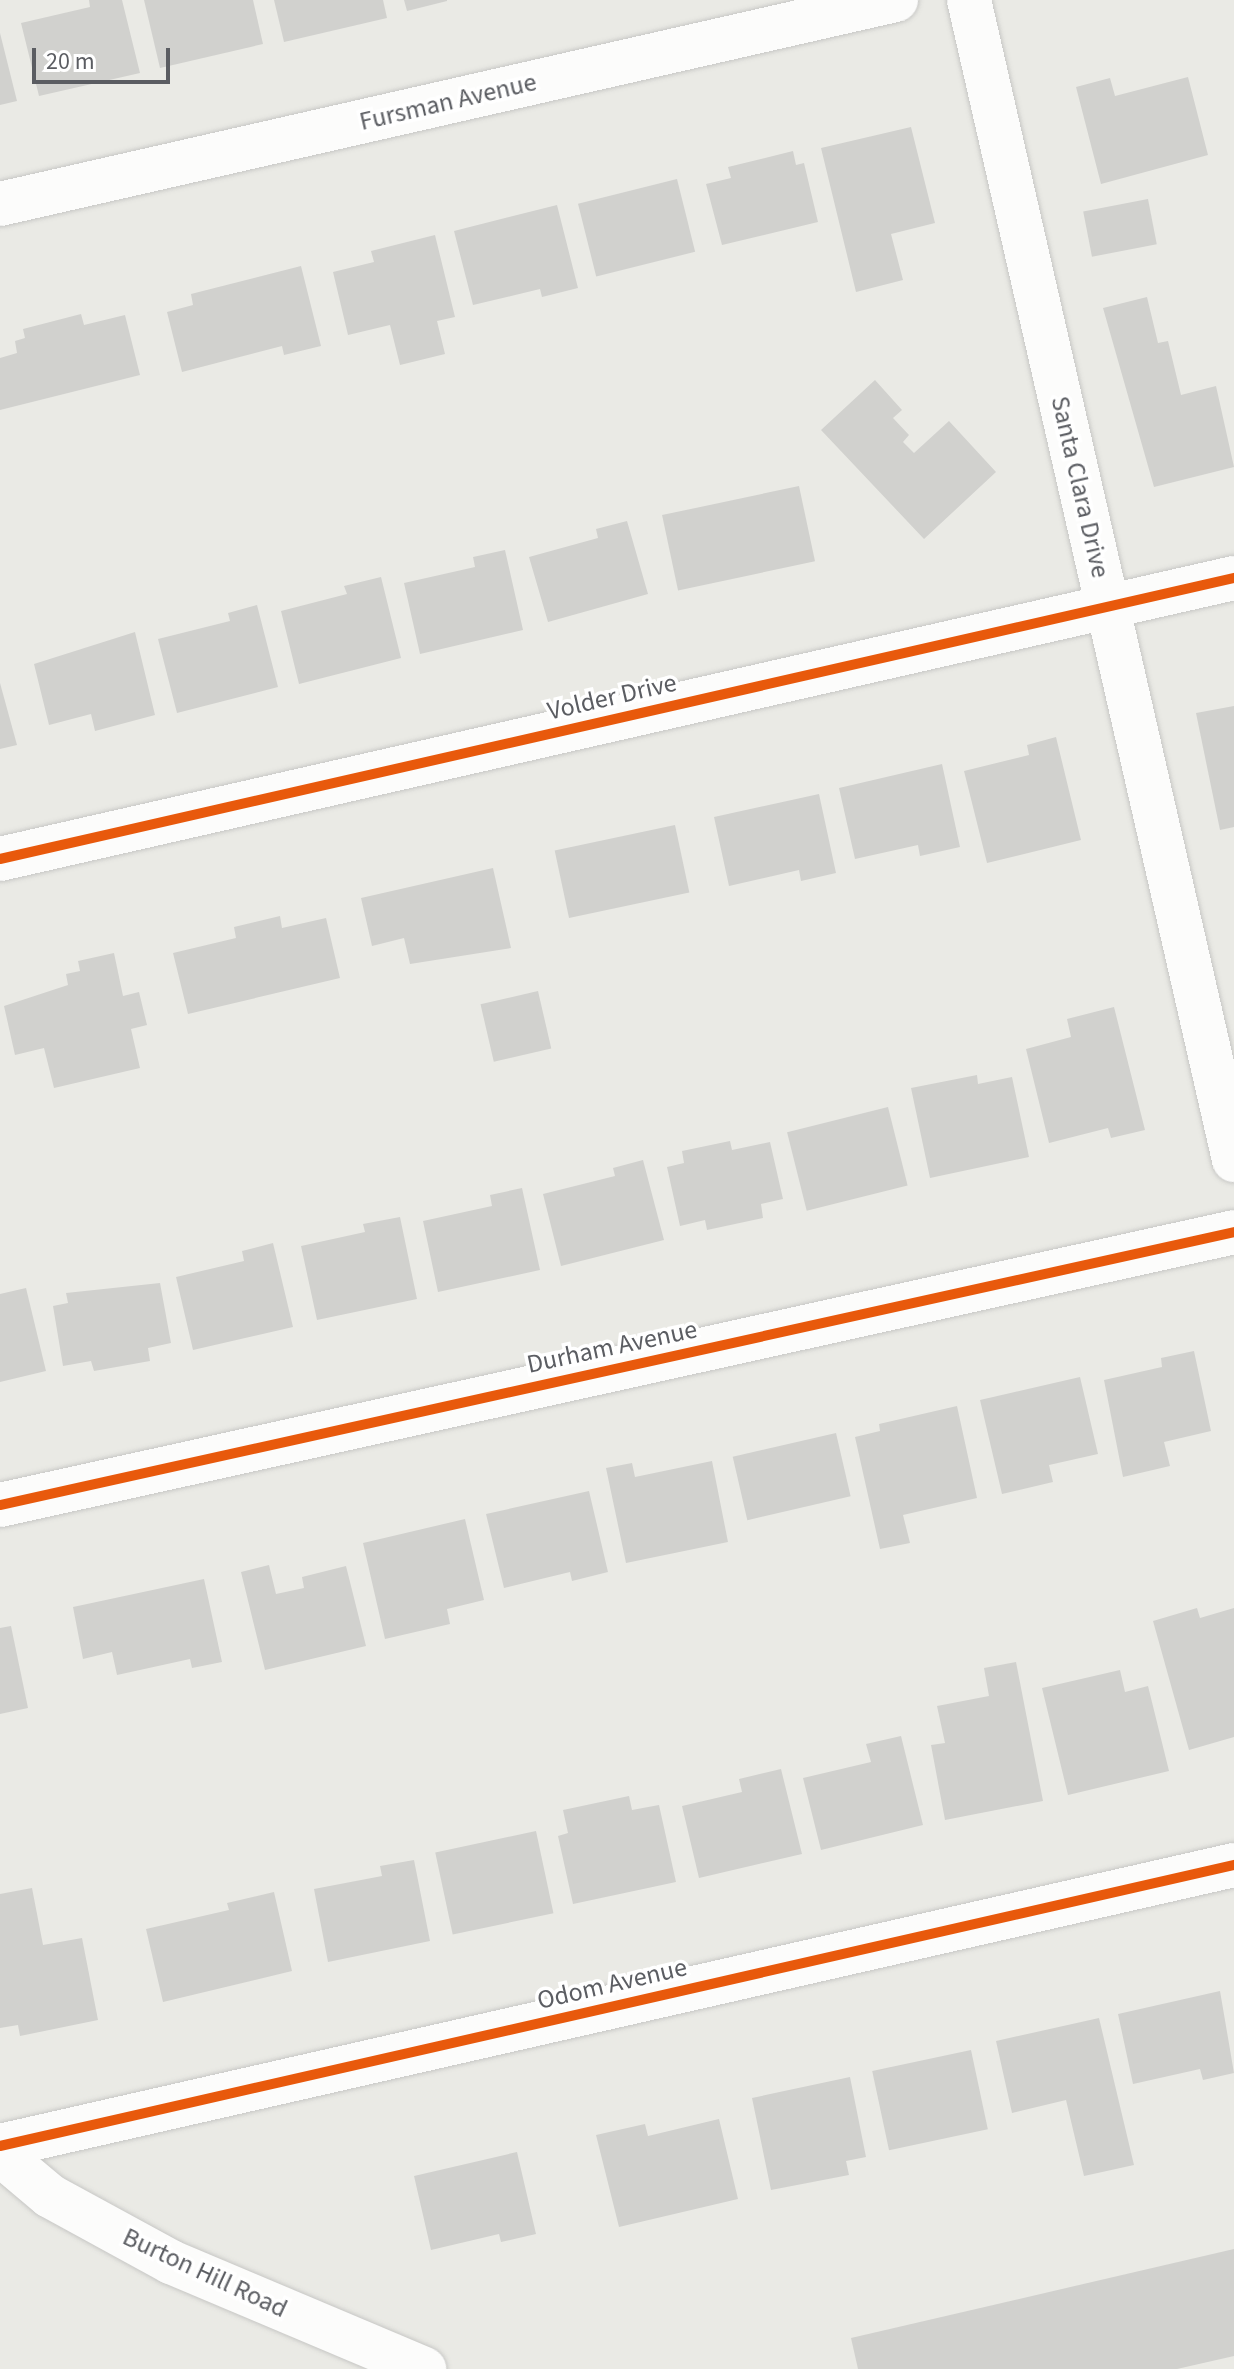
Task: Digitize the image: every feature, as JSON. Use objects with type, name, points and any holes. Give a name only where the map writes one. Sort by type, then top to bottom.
[{"type":"street","name":"Fursman Avenue","points":[[0,204],[896,0]]},
{"type":"street","name":"Santa Clara Drive","points":[[969,0],[1234,1160]]},
{"type":"street","name":"Volder Drive","points":[[0,859],[1234,578]]},
{"type":"street","name":"Durham Avenue","points":[[0,1505],[1234,1232]]},
{"type":"street","name":"Odom Avenue","points":[[0,2146],[1234,1865]]},
{"type":"street","name":"Burton Hill Road","points":[[0,2154],[50,2196],[171,2262],[424,2369]]},
{"type":"building","points":[[89,0],[122,0],[140,73],[39,96],[21,23],[90,7]]},
{"type":"building","points":[[144,0],[253,0],[263,44],[160,68]]},
{"type":"building","points":[[274,0],[383,0],[387,18],[284,42]]},
{"type":"building","points":[[404,0],[447,0],[447,1],[407,11]]},
{"type":"building","points":[[0,33],[17,101],[0,105]]},
{"type":"building","points":[[1188,77],[1208,155],[1101,184],[1076,87],[1110,78],[1115,96]]},
{"type":"building","points":[[911,127],[935,223],[891,234],[903,280],[856,292],[821,148]]},
{"type":"building","points":[[793,151],[796,165],[804,163],[818,222],[722,245],[706,184],[731,178],[728,167]]},
{"type":"building","points":[[677,179],[695,252],[596,276],[578,204]]},
{"type":"building","points":[[1148,199],[1157,244],[1092,257],[1083,212]]},
{"type":"building","points":[[557,205],[578,288],[542,297],[540,289],[473,305],[454,231]]},
{"type":"building","points":[[435,235],[455,317],[437,321],[445,354],[400,365],[390,325],[348,335],[333,272],[374,262],[371,251]]},
{"type":"building","points":[[301,266],[321,346],[284,355],[282,346],[182,372],[167,312],[193,305],[191,294]]},
{"type":"building","points":[[1147,297],[1158,343],[1168,341],[1181,395],[1216,386],[1234,467],[1154,487],[1103,308]]},
{"type":"building","points":[[81,314],[84,325],[125,315],[140,375],[0,410],[0,358],[17,353],[15,341],[25,338],[23,329]]},
{"type":"building","points":[[875,380],[902,410],[893,418],[909,435],[903,442],[914,453],[949,421],[996,472],[924,539],[821,430]]},
{"type":"building","points":[[799,486],[815,561],[678,590],[662,515]]},
{"type":"building","points":[[627,521],[648,594],[548,622],[529,557],[598,538],[596,529]]},
{"type":"building","points":[[505,550],[523,630],[420,654],[404,583],[475,567],[473,557]]},
{"type":"building","points":[[381,577],[401,658],[299,684],[281,611],[347,594],[344,586]]},
{"type":"building","points":[[257,605],[278,687],[177,713],[158,639],[230,621],[228,613]]},
{"type":"building","points":[[135,632],[155,715],[95,731],[91,714],[49,725],[34,664]]},
{"type":"building","points":[[0,683],[17,745],[0,749]]},
{"type":"building","points":[[1234,706],[1234,827],[1220,830],[1196,713]]},
{"type":"building","points":[[1056,737],[1081,840],[987,863],[964,771],[1029,755],[1027,745]]},
{"type":"building","points":[[942,764],[960,847],[920,856],[918,845],[855,859],[839,788]]},
{"type":"building","points":[[819,794],[836,873],[801,881],[799,870],[729,886],[714,817]]},
{"type":"building","points":[[675,825],[689,892],[569,918],[555,851]]},
{"type":"building","points":[[493,868],[511,948],[410,964],[404,938],[372,946],[361,898]]},
{"type":"building","points":[[280,916],[282,928],[326,918],[340,978],[188,1014],[173,953],[236,938],[234,927]]},
{"type":"building","points":[[114,953],[123,996],[139,992],[147,1025],[131,1029],[140,1068],[54,1088],[44,1048],[15,1055],[4,1006],[68,985],[66,974],[80,971],[78,961]]},
{"type":"building","points":[[538,991],[551,1048],[494,1062],[481,1004]]},
{"type":"building","points":[[1114,1007],[1145,1130],[1111,1138],[1108,1128],[1049,1143],[1026,1049],[1071,1037],[1067,1019]]},
{"type":"building","points":[[977,1075],[978,1084],[1012,1077],[1029,1157],[930,1178],[911,1088]]},
{"type":"building","points":[[888,1107],[908,1186],[807,1211],[787,1132]]},
{"type":"building","points":[[730,1141],[732,1150],[770,1142],[783,1199],[761,1204],[763,1218],[707,1230],[705,1220],[680,1226],[667,1167],[684,1163],[682,1151]]},
{"type":"building","points":[[643,1160],[664,1240],[561,1266],[543,1194],[615,1176],[613,1168]]},
{"type":"building","points":[[522,1188],[540,1270],[438,1292],[423,1221],[492,1206],[490,1195]]},
{"type":"building","points":[[400,1217],[417,1299],[317,1320],[301,1246],[365,1232],[363,1224]]},
{"type":"building","points":[[273,1243],[293,1327],[193,1350],[176,1277],[244,1261],[242,1251]]},
{"type":"building","points":[[160,1283],[171,1343],[148,1348],[150,1361],[94,1371],[91,1361],[63,1366],[53,1306],[68,1303],[66,1293]]},
{"type":"building","points":[[26,1288],[46,1371],[0,1382],[0,1294]]},
{"type":"building","points":[[1194,1351],[1211,1431],[1164,1442],[1170,1466],[1123,1477],[1104,1380],[1162,1367],[1161,1358]]},
{"type":"building","points":[[1080,1377],[1098,1454],[1049,1465],[1053,1482],[1002,1494],[980,1400]]},
{"type":"building","points":[[957,1406],[977,1498],[903,1515],[910,1543],[880,1549],[855,1437],[880,1431],[879,1424]]},
{"type":"building","points":[[836,1433],[851,1496],[747,1520],[733,1457]]},
{"type":"building","points":[[712,1461],[728,1542],[626,1563],[606,1468],[632,1463],[635,1477]]},
{"type":"building","points":[[589,1491],[608,1572],[572,1581],[570,1572],[504,1588],[486,1514]]},
{"type":"building","points":[[465,1519],[484,1600],[447,1609],[450,1624],[385,1639],[363,1543]]},
{"type":"building","points":[[269,1565],[276,1594],[304,1588],[302,1577],[346,1566],[366,1646],[265,1670],[241,1572]]},
{"type":"building","points":[[204,1579],[222,1662],[192,1668],[190,1659],[117,1675],[112,1652],[83,1659],[73,1607]]},
{"type":"building","points":[[1197,1608],[1200,1618],[1234,1608],[1234,1737],[1189,1750],[1153,1621]]},
{"type":"building","points":[[11,1626],[28,1708],[0,1714],[0,1628]]},
{"type":"building","points":[[1016,1662],[1043,1801],[945,1820],[931,1745],[945,1743],[937,1706],[989,1696],[984,1668]]},
{"type":"building","points":[[1120,1670],[1125,1692],[1148,1686],[1169,1771],[1068,1795],[1042,1688]]},
{"type":"building","points":[[901,1736],[923,1825],[821,1850],[803,1778],[871,1762],[866,1744]]},
{"type":"building","points":[[781,1769],[802,1854],[699,1878],[682,1806],[742,1792],[739,1779]]},
{"type":"building","points":[[629,1796],[632,1810],[659,1805],[676,1882],[573,1904],[558,1836],[568,1833],[563,1810]]},
{"type":"building","points":[[536,1831],[553,1913],[453,1935],[435,1852]]},
{"type":"building","points":[[414,1860],[430,1941],[328,1962],[314,1889],[382,1876],[380,1866]]},
{"type":"building","points":[[32,1888],[43,1945],[82,1938],[98,2020],[20,2036],[18,2025],[0,2028],[0,1894]]},
{"type":"building","points":[[274,1892],[292,1971],[163,2002],[146,1929],[229,1910],[227,1903]]},
{"type":"building","points":[[1220,1991],[1234,2073],[1203,2080],[1200,2069],[1133,2084],[1118,2014]]},
{"type":"building","points":[[1099,2018],[1134,2165],[1084,2176],[1066,2100],[1012,2113],[996,2041]]},
{"type":"building","points":[[971,2050],[988,2129],[889,2150],[872,2071]]},
{"type":"building","points":[[850,2077],[866,2157],[846,2161],[849,2175],[771,2190],[752,2098]]},
{"type":"building","points":[[719,2119],[738,2199],[619,2227],[596,2135],[645,2124],[648,2136]]},
{"type":"building","points":[[517,2152],[536,2234],[501,2242],[499,2234],[431,2250],[414,2176]]},
{"type":"building","points":[[1234,2249],[1234,2356],[1177,2369],[858,2369],[851,2338]]},
{"type":"cycle path","points":[[0,859],[1234,578]]},
{"type":"cycle path","points":[[0,1505],[1234,1232]]},
{"type":"cycle path","points":[[0,2146],[1234,1865]]}]
